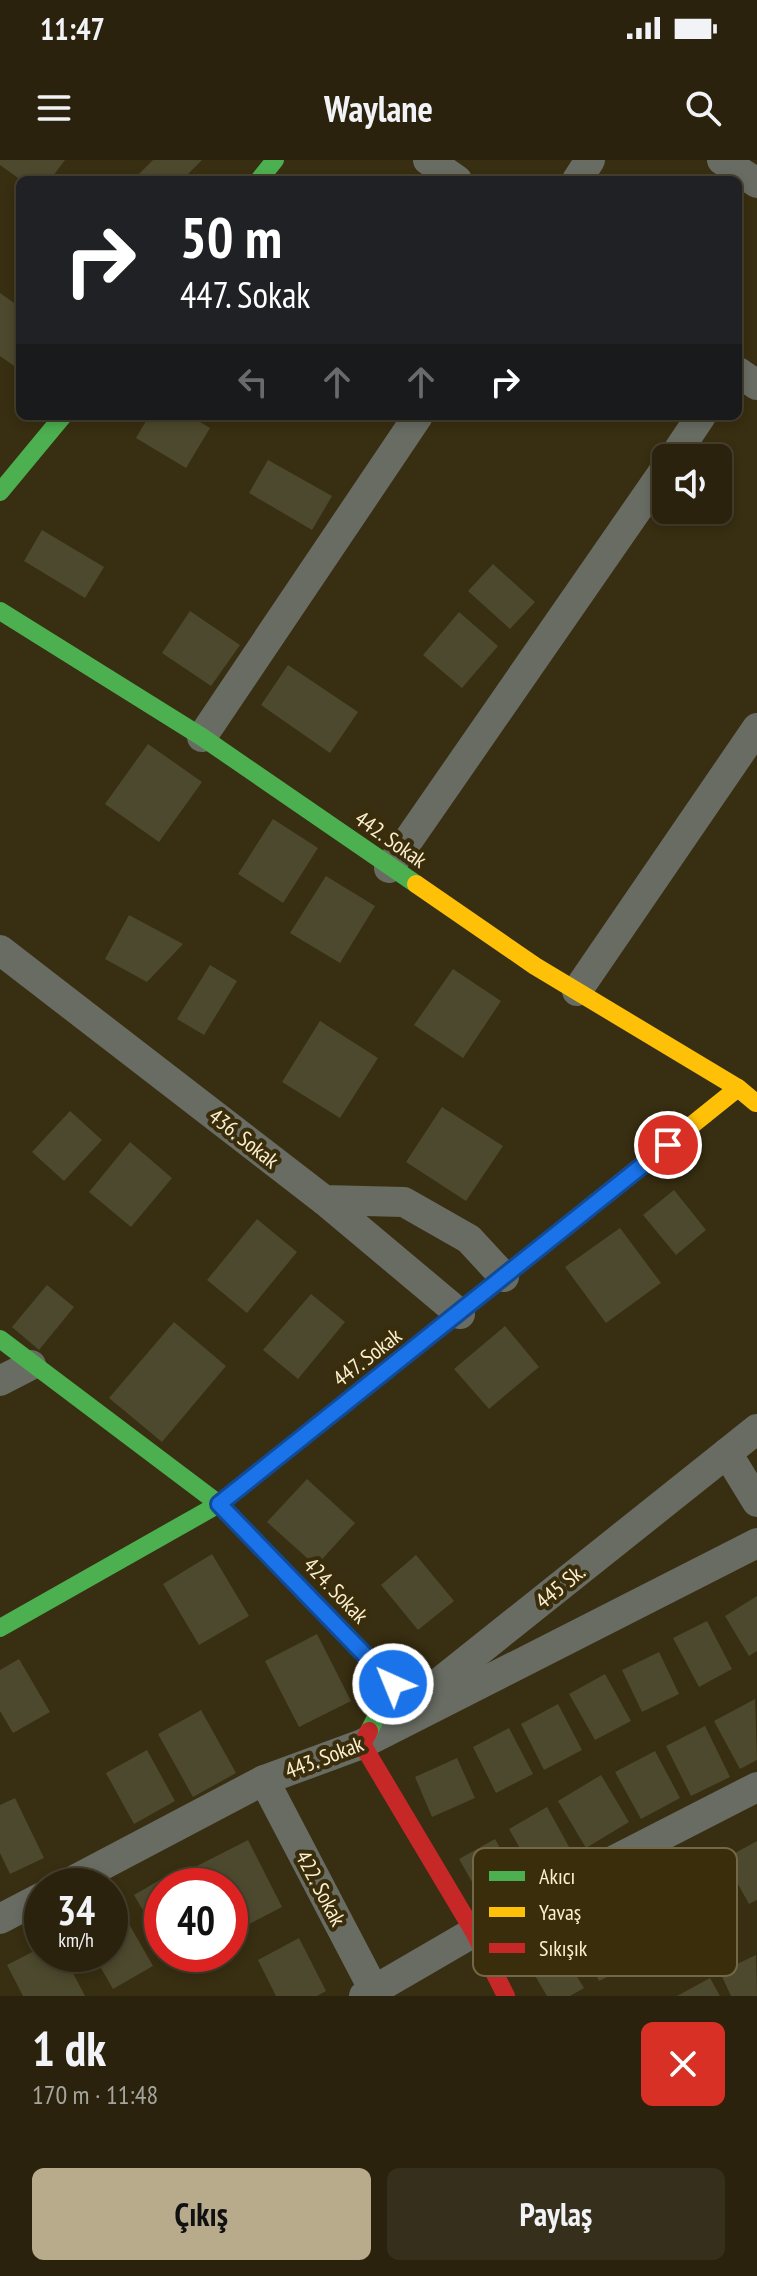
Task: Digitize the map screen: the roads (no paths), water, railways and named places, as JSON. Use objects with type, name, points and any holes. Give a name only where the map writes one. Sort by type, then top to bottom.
[{"type":"street","points":[[428,160],[451,176]]},
{"type":"street","points":[[722,160],[755,177]]},
{"type":"street","points":[[0,492],[60,420]]},
{"type":"street","points":[[202,737],[415,420]]},
{"type":"street","points":[[682,444],[698,420]]},
{"type":"street","points":[[389,868],[652,488]]},
{"type":"street","name":"442. Sokak","points":[[0,611],[202,737],[389,868],[577,991],[738,1088],[757,1104]]},
{"type":"street","points":[[577,991],[757,728]]},
{"type":"street","name":"436. Sokak","points":[[0,950],[324,1200],[460,1314]]},
{"type":"street","name":"447. Sokak","points":[[0,1628],[219,1504],[460,1314],[738,1088]]},
{"type":"street","points":[[324,1200],[404,1202],[469,1239],[504,1277]]},
{"type":"street","name":"424. Sokak","points":[[0,1339],[219,1504],[393,1684],[362,1744]]},
{"type":"street","points":[[0,1381],[31,1365]]},
{"type":"street","name":"445 Sk.","points":[[362,1744],[757,1429]]},
{"type":"street","points":[[727,1453],[757,1502]]},
{"type":"street","name":"443. Sokak","points":[[97,1868],[264,1780],[362,1744],[757,1543]]},
{"type":"street","points":[[362,1744],[473,1930]]},
{"type":"street","name":"422. Sokak","points":[[264,1780],[372,1994]]},
{"type":"street","points":[[638,1848],[757,1787]]},
{"type":"street","points":[[0,1919],[24,1906]]},
{"type":"street","points":[[372,1994],[473,1933]]},
{"type":"street","points":[[496,1976],[506,1996]]}]
